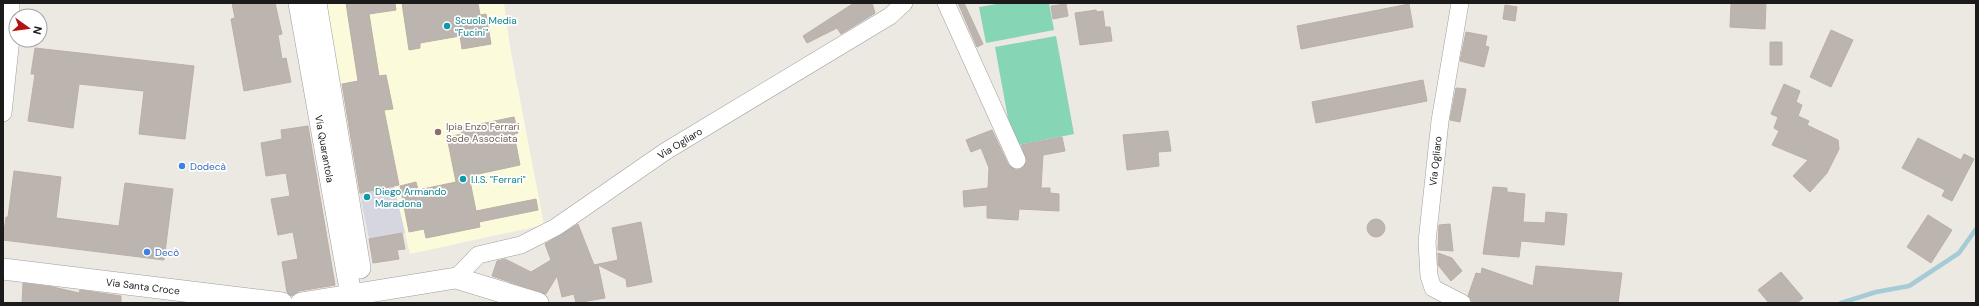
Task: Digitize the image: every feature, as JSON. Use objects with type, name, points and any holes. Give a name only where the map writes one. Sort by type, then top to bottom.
[{"type":"street","points":[[3,113],[11,38],[11,3]]},
{"type":"street","name":"Via Quarantola","points":[[299,3],[357,294]]},
{"type":"street","points":[[316,3],[349,192],[357,294]]},
{"type":"street","name":"Via Ogliaro","points":[[456,278],[478,255],[521,245],[556,227],[666,151],[890,16],[904,3]]},
{"type":"street","points":[[946,3],[1017,160]]},
{"type":"street","name":"Via Ogliaro","points":[[1460,3],[1440,121],[1427,242],[1429,276],[1433,288],[1462,303]]},
{"type":"street","name":"Via Santa Croce","points":[[3,270],[282,303]]},
{"type":"street","points":[[301,303],[456,278],[538,303]]},
{"type":"shaded area","name":"Ipia Enzo Ferrari Sede Associata","points":[[327,3],[504,3],[510,47],[544,225],[410,254],[394,186],[360,193]]},
{"type":"shaded area","points":[[394,186],[405,233],[369,239],[360,193]]},
{"type":"green space","points":[[1003,3],[1049,3],[1054,30],[986,43],[979,7]]},
{"type":"green space","points":[[1056,36],[1074,134],[1013,146],[995,47]]},
{"type":"building","points":[[232,3],[275,3],[282,34],[278,35],[282,59],[286,58],[291,82],[244,91],[231,19],[235,18]]},
{"type":"building","points":[[346,3],[395,3],[396,10],[369,14],[379,76],[386,75],[393,109],[384,110],[399,185],[360,193],[342,84],[358,81]]},
{"type":"building","name":"Scuola Media \"Fucini\"","points":[[402,3],[478,3],[480,15],[486,14],[491,44],[462,49],[460,36],[420,43],[420,48],[409,50]]},
{"type":"building","points":[[854,3],[872,3],[875,13],[841,34],[837,28],[807,43],[803,36]]},
{"type":"building","points":[[958,3],[964,3],[983,44],[977,47]]},
{"type":"building","points":[[1731,3],[1766,3],[1765,29],[1730,27]]},
{"type":"building","points":[[1066,4],[1068,16],[1053,19],[1051,6]]},
{"type":"building","points":[[1409,4],[1413,27],[1301,49],[1297,26]]},
{"type":"building","points":[[1505,5],[1517,7],[1515,21],[1503,19]]},
{"type":"building","points":[[1096,10],[1097,12],[1103,11],[1105,27],[1110,27],[1112,41],[1080,45],[1075,13]]},
{"type":"building","points":[[1831,30],[1853,40],[1831,87],[1810,77]]},
{"type":"building","points":[[1466,32],[1487,36],[1485,46],[1489,47],[1484,67],[1460,61]]},
{"type":"building","points":[[1770,42],[1782,42],[1782,65],[1770,65]]},
{"type":"building","points":[[35,48],[194,66],[185,139],[139,134],[144,91],[79,84],[73,128],[28,121],[35,74],[31,74]]},
{"type":"building","points":[[1423,80],[1427,101],[1316,123],[1312,102]]},
{"type":"building","points":[[1784,84],[1800,91],[1796,102],[1802,105],[1798,116],[1809,121],[1807,125],[1838,140],[1839,149],[1827,173],[1810,192],[1793,176],[1808,160],[1772,145],[1779,131],[1774,128],[1778,117],[1771,114]]},
{"type":"building","points":[[1456,88],[1466,89],[1460,122],[1450,120]]},
{"type":"building","name":"I.I.S. \"Ferrari\"","points":[[514,117],[518,133],[514,134],[520,165],[469,176],[476,211],[536,199],[538,210],[479,222],[480,227],[426,238],[424,229],[409,232],[400,186],[416,182],[418,190],[456,182],[447,137],[462,134],[461,128]]},
{"type":"building","points":[[308,126],[335,285],[299,291],[291,296],[287,292],[282,262],[298,259],[293,232],[278,235],[271,199],[290,196],[286,173],[266,176],[261,143],[282,139],[281,130]]},
{"type":"building","points":[[992,130],[1008,164],[1016,170],[1021,169],[1027,161],[1021,145],[1062,137],[1065,151],[1043,155],[1041,188],[1050,188],[1050,193],[1059,194],[1059,211],[1019,209],[1018,220],[987,218],[987,205],[964,207],[963,191],[988,188],[989,168],[981,148],[971,152],[966,140]]},
{"type":"building","points":[[1168,131],[1171,151],[1158,152],[1159,166],[1127,170],[1123,135]]},
{"type":"building","points":[[1918,138],[1961,160],[1964,154],[1974,159],[1952,201],[1942,196],[1945,190],[1902,168]]},
{"type":"building","points":[[14,171],[61,177],[56,218],[119,226],[125,183],[173,189],[164,260],[3,240],[6,217],[8,217]]},
{"type":"building","points":[[1493,187],[1507,188],[1507,192],[1525,194],[1523,222],[1545,223],[1546,212],[1567,214],[1564,245],[1521,241],[1519,257],[1483,254]]},
{"type":"building","points":[[1928,215],[1952,230],[1931,263],[1907,247]]},
{"type":"building","points":[[1376,219],[1382,222],[1385,228],[1382,234],[1376,237],[1370,234],[1367,228],[1370,222]]},
{"type":"building","points":[[641,222],[652,282],[627,287],[626,279],[598,265],[605,298],[576,303],[574,294],[562,297],[557,276],[546,294],[492,276],[497,261],[505,259],[531,272],[551,260],[545,244],[578,224],[594,265],[618,260],[612,228]]},
{"type":"building","points":[[1450,224],[1453,251],[1438,250],[1439,225]]},
{"type":"building","points":[[402,233],[405,249],[397,250],[399,259],[373,263],[369,239]]},
{"type":"building","points":[[1438,253],[1452,258],[1462,271],[1451,281],[1438,265]]},
{"type":"building","points":[[1536,266],[1622,273],[1618,303],[1476,303],[1471,301],[1468,296],[1476,273],[1481,274],[1482,268],[1533,286]]},
{"type":"building","points":[[1781,272],[1803,298],[1797,303],[1769,303],[1758,290]]},
{"type":"building","points":[[23,283],[53,287],[79,293],[80,290],[121,296],[121,303],[22,303]]},
{"type":"waterway","points":[[1841,303],[1876,292],[1909,286],[1959,253],[1976,229]]},
{"type":"place","name":"Scuola Media \"Fucini\"","points":[[447,26]]},
{"type":"place","name":"Ipia Enzo Ferrari Sede Associata","points":[[438,132]]},
{"type":"place","name":"Dodecà","points":[[182,166]]},
{"type":"place","name":"I.I.S. \"Ferrari\"","points":[[463,179]]},
{"type":"place","name":"Diego Armando Maradona","points":[[367,197]]},
{"type":"place","name":"Decò","points":[[147,252]]}]
